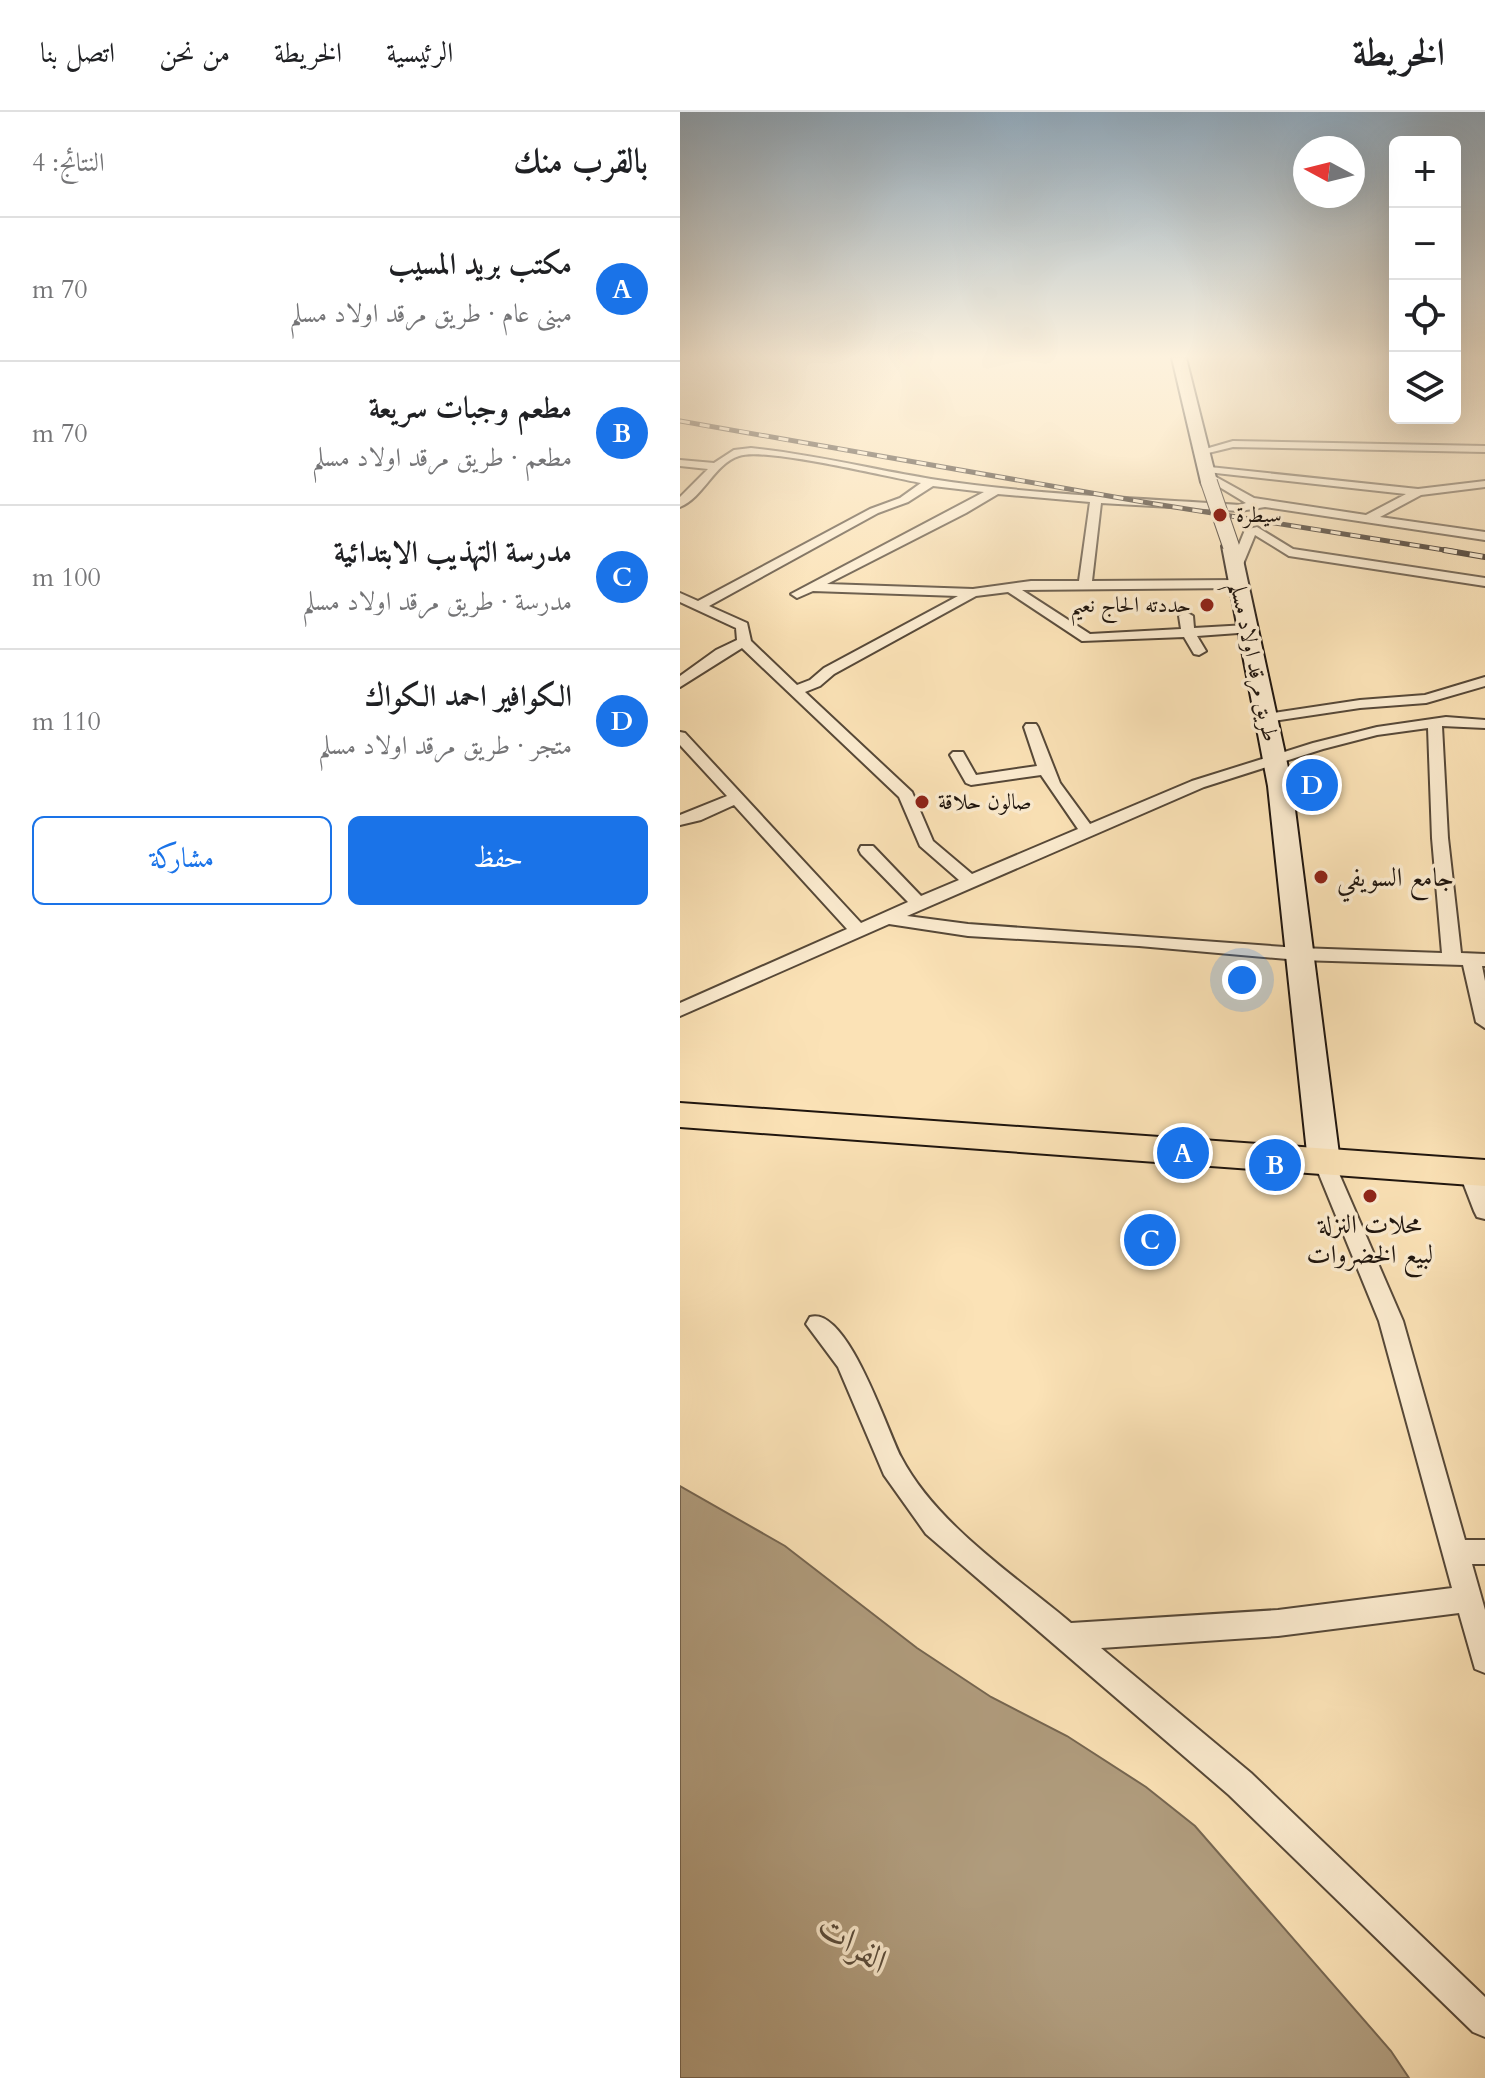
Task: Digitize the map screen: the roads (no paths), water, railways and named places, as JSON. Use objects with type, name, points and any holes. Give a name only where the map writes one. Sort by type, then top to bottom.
[{"type":"main road","points":[[680,1115],[1478,1172]]},
{"type":"street","name":"طريق مرقد اولاد مسلم","points":[[1200,450],[1234,567],[1275,762],[1324,1162]]},
{"type":"street","points":[[1205,470],[1227,450]]},
{"type":"street","points":[[680,504],[738,452],[769,452],[931,482],[996,490],[1240,508],[1265,503]]},
{"type":"street","points":[[680,463],[718,467]]},
{"type":"street","points":[[1205,470],[1418,492],[1485,484]]},
{"type":"street","points":[[1205,470],[1224,482],[1232,492],[1265,503],[1485,536]]},
{"type":"street","points":[[700,605],[874,511],[904,500],[931,482]]},
{"type":"street","points":[[797,594],[962,511],[996,490]]},
{"type":"street","points":[[1369,518],[1418,492]]},
{"type":"street","points":[[1085,584],[1096,499]]},
{"type":"street","points":[[811,587],[973,593],[1234,567],[1242,557],[1244,539],[1249,533],[1257,531],[1289,552],[1485,582]]},
{"type":"street","points":[[1010,588],[1087,638],[1247,629]]},
{"type":"street","points":[[793,691],[815,683],[829,671],[973,593]]},
{"type":"street","points":[[680,597],[742,626],[744,642],[906,795],[926,843],[970,881]]},
{"type":"street","points":[[1186,616],[1188,632],[1199,651]]},
{"type":"street","points":[[680,683],[721,653],[744,642]]},
{"type":"street","points":[[1266,718],[1360,704],[1426,699],[1485,681]]},
{"type":"street","points":[[1435,723],[1440,838],[1485,1022]]},
{"type":"street","points":[[680,1010],[1198,784],[1377,731],[1435,723],[1485,724]]},
{"type":"street","points":[[1031,727],[1044,770],[1063,804],[1088,831]]},
{"type":"street","points":[[680,736],[858,930]]},
{"type":"street","points":[[958,755],[971,780],[1044,770]]},
{"type":"street","points":[[680,820],[695,817],[738,797]]},
{"type":"street","points":[[867,850],[919,904]]},
{"type":"street","points":[[887,918],[968,930],[1299,954],[1469,959]]},
{"type":"street","points":[[1324,1162],[1391,1321],[1458,1552],[1467,1599],[1485,1659]]},
{"type":"street","points":[[1478,1172],[1485,1211]]},
{"type":"street","points":[[818,1324],[847,1361],[893,1467],[935,1525],[1240,1784],[1485,2020]]},
{"type":"street","points":[[1458,1552],[1485,1552]]},
{"type":"street","points":[[1064,1637],[1278,1623],[1467,1599]]},
{"type":"water","name":"الفرات","points":[[680,1486],[785,1546],[917,1648],[991,1697],[1067,1736],[1146,1787],[1195,1826],[1391,2051],[1409,2078],[680,2078]]},
{"type":"railway","points":[[844,450],[1457,552]]},
{"type":"railway","points":[[1444,550],[1485,557]]},
{"type":"place","name":"سيطرة","points":[[1220,515]]},
{"type":"place","name":"حددته الحاج نعيم","points":[[1207,605]]},
{"type":"place","name":"الكوافير احمد الكواك","points":[[1312,785]]},
{"type":"place","name":"صالون حلاقة","points":[[922,802]]},
{"type":"place","name":"جامع السويفي","points":[[1321,877]]},
{"type":"place","name":"مكتب بريد المسيب","points":[[1183,1153]]},
{"type":"place","name":"مطعم وجبات سريعة","points":[[1275,1165]]},
{"type":"place","name":"محلات النزلة لبيع الخضروات","points":[[1370,1196]]},
{"type":"place","name":"مدرسة التهذيب الابتدائية","points":[[1150,1240]]}]
